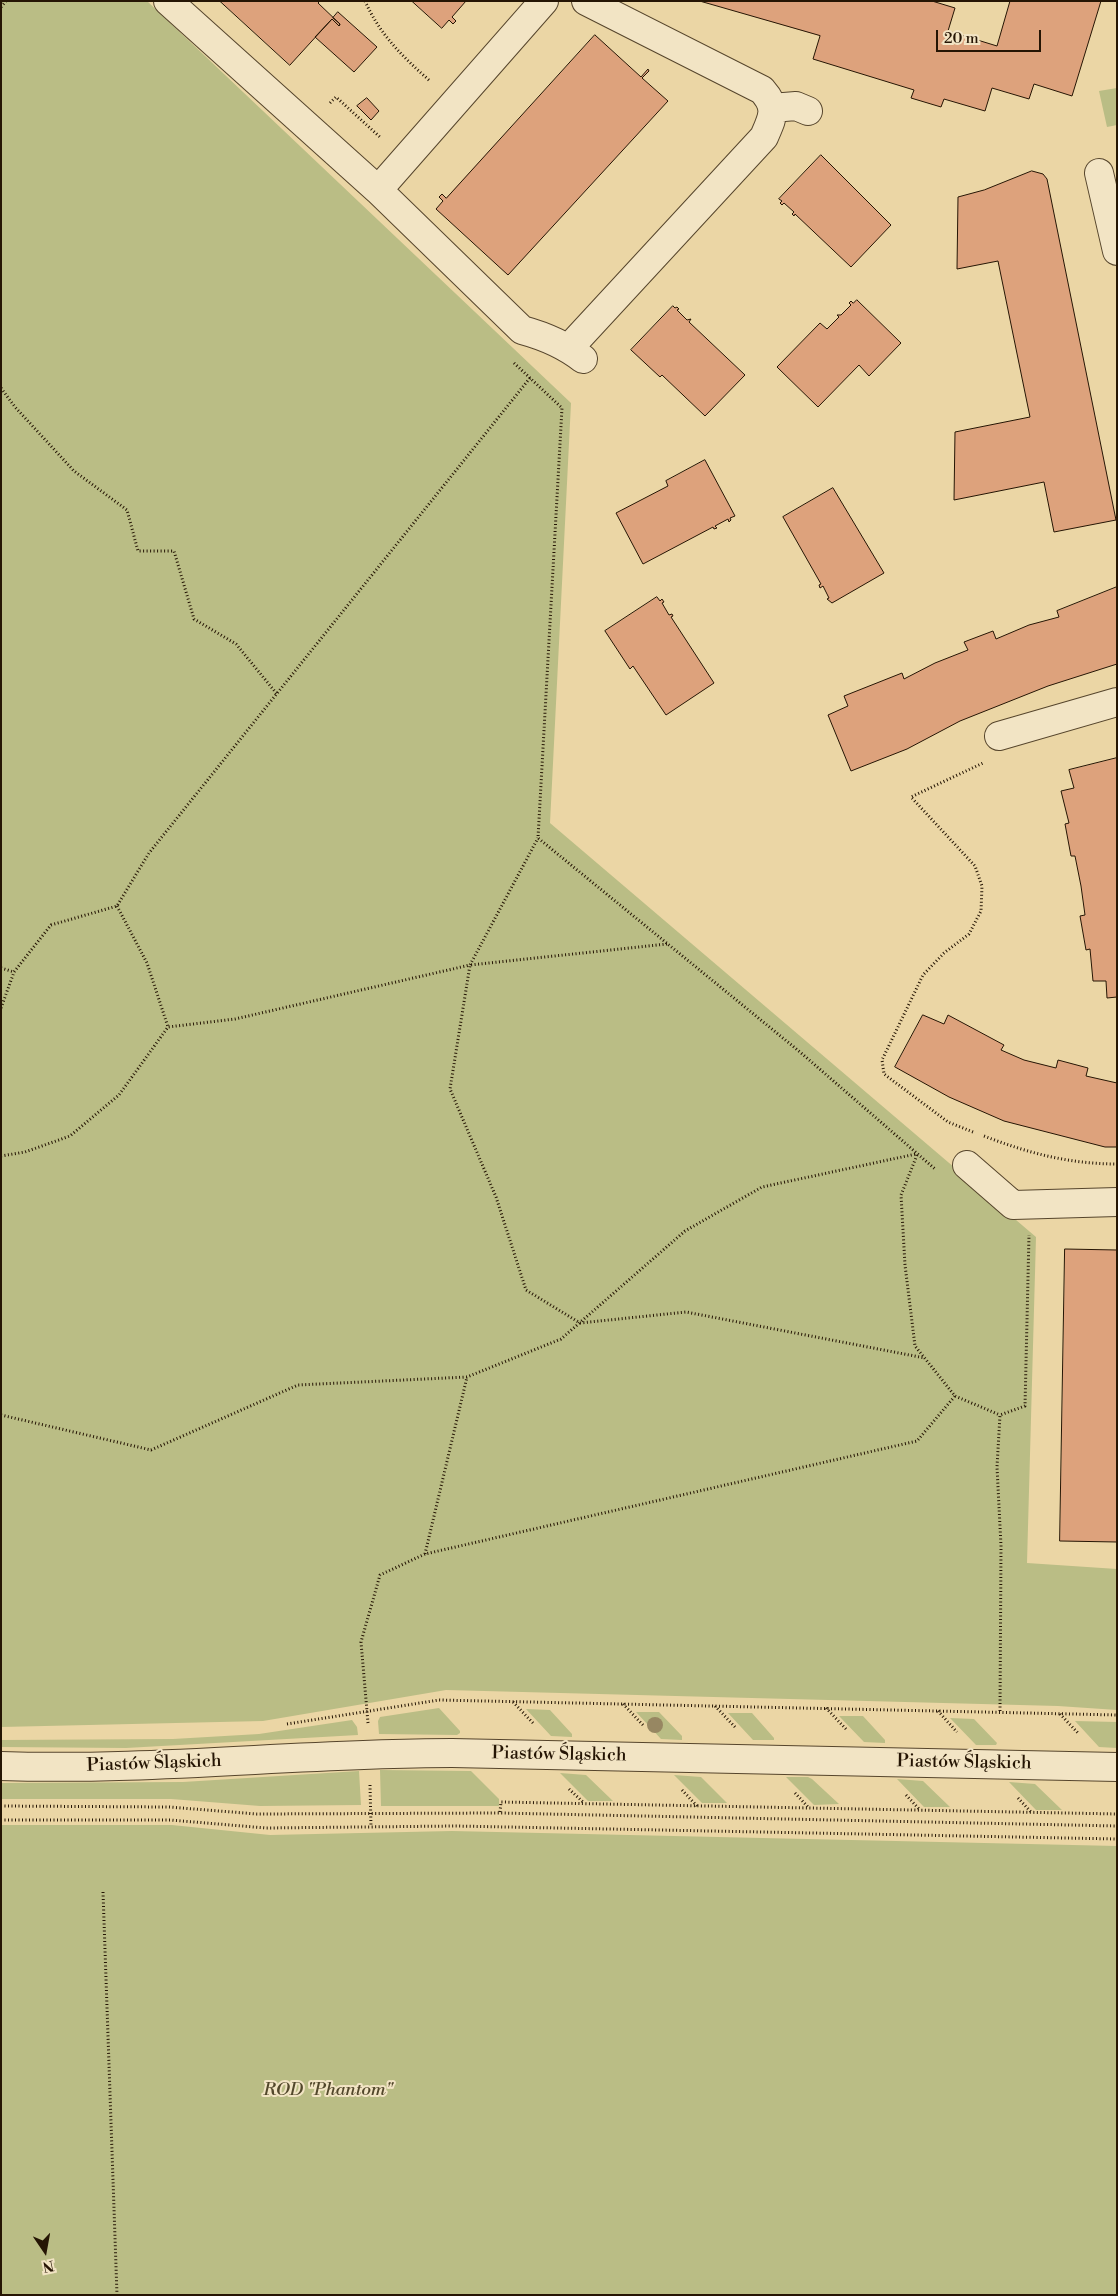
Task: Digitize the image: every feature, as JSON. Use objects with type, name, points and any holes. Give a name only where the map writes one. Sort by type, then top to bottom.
[{"type":"street","points":[[168,1],[378,190],[522,330],[540,335],[576,353],[764,137],[773,116],[772,101],[762,90],[586,1]]},
{"type":"street","points":[[378,190],[544,1]]},
{"type":"street","points":[[772,108],[796,106],[808,111]]},
{"type":"street","points":[[1099,173],[1117,251]]},
{"type":"street","points":[[999,736],[1117,702]]},
{"type":"street","points":[[967,1165],[1013,1205],[1117,1202]]},
{"type":"street","name":"Piastów Śląskich","points":[[1,1766],[133,1766],[360,1753],[452,1753],[1117,1767]]},
{"type":"path","points":[[1,7],[6,1]]},
{"type":"path","points":[[365,1],[372,17],[386,39],[455,104]]},
{"type":"path","points":[[325,108],[336,97],[406,160]]},
{"type":"path","points":[[508,357],[562,408],[538,838],[470,965],[450,1089],[496,1196],[526,1290],[580,1323],[686,1312],[925,1358]]},
{"type":"path","points":[[1,1008],[14,972],[51,925],[118,906],[149,853],[530,378]]},
{"type":"path","points":[[1,388],[16,408],[74,471],[127,510],[138,551],[174,551],[194,619],[236,644],[277,694]]},
{"type":"path","points":[[986,761],[911,797],[975,866],[982,886],[980,911],[969,934],[944,953],[923,975],[882,1060],[884,1074],[948,1122],[1018,1149],[1086,1164],[1117,1164]]},
{"type":"path","points":[[538,838],[800,1052],[939,1172]]},
{"type":"path","points":[[118,906],[148,963],[168,1027]]},
{"type":"path","points":[[1,1156],[25,1152],[70,1136],[120,1095],[168,1027],[235,1019],[470,965],[667,944]]},
{"type":"path","points":[[1,968],[14,972]]},
{"type":"path","points":[[1,1415],[151,1450],[298,1385],[467,1377],[561,1339],[685,1231],[762,1187],[917,1154]]},
{"type":"path","points":[[917,1154],[901,1195],[904,1265],[915,1346],[955,1396],[1000,1415],[1026,1406],[1029,1229]]},
{"type":"path","points":[[425,1554],[467,1377]]},
{"type":"path","points":[[368,1711],[361,1642],[380,1575],[425,1554],[917,1442],[955,1396]]},
{"type":"path","points":[[1000,1415],[997,1467],[1001,1546],[1000,1711]]},
{"type":"path","points":[[283,1725],[439,1700],[1117,1715]]},
{"type":"path","points":[[512,1702],[540,1730]]},
{"type":"path","points":[[622,1704],[649,1732]]},
{"type":"path","points":[[715,1706],[742,1734]]},
{"type":"path","points":[[826,1708],[851,1735]]},
{"type":"path","points":[[937,1710],[963,1738]]},
{"type":"path","points":[[1059,1714],[1078,1734]]},
{"type":"path","points":[[370,1778],[371,1827]]},
{"type":"path","points":[[500,1813],[501,1802],[1117,1814]]},
{"type":"path","points":[[1,1806],[169,1807],[257,1814],[500,1813],[1117,1826]]},
{"type":"path","points":[[1,1820],[170,1820],[266,1828],[456,1826],[1117,1840]]},
{"type":"path","points":[[103,1892],[117,2295]]},
{"type":"green space","points":[[1,1],[147,1],[571,403],[550,823],[1036,1237],[1027,1563],[1117,1569],[1117,1710],[1058,1706],[446,1690],[263,1721],[1,1727]]},
{"type":"green space","points":[[1117,88],[1117,125],[1107,127],[1099,91]]},
{"type":"green space","points":[[439,1708],[460,1733],[457,1735],[379,1734],[378,1721],[380,1717]]},
{"type":"green space","points":[[526,1709],[550,1710],[572,1734],[572,1737],[551,1736]]},
{"type":"green space","points":[[636,1712],[659,1712],[682,1736],[682,1740],[661,1739]]},
{"type":"green space","points":[[728,1713],[752,1713],[774,1740],[753,1740]]},
{"type":"green space","points":[[839,1716],[863,1716],[885,1740],[885,1743],[864,1742]]},
{"type":"green space","points":[[950,1718],[974,1719],[997,1743],[996,1745],[976,1745]]},
{"type":"green space","points":[[352,1720],[357,1727],[358,1735],[126,1748],[1,1747],[1,1740],[173,1739],[259,1734]]},
{"type":"green space","points":[[1075,1721],[1117,1722],[1117,1748],[1099,1747]]},
{"type":"green space","points":[[380,1770],[471,1771],[499,1799],[499,1806],[381,1806]]},
{"type":"green space","points":[[359,1771],[361,1805],[260,1806],[171,1799],[1,1799],[1,1783],[183,1782]]},
{"type":"green space","points":[[560,1773],[586,1775],[613,1801],[588,1801]]},
{"type":"green space","points":[[674,1775],[701,1777],[727,1803],[702,1803]]},
{"type":"green space","points":[[786,1777],[808,1777],[812,1779],[839,1804],[814,1805]]},
{"type":"green space","points":[[897,1779],[923,1781],[950,1807],[924,1807]]},
{"type":"green space","points":[[1009,1782],[1035,1784],[1062,1810],[1036,1810]]},
{"type":"green space","name":"ROD \"Phantom\"","points":[[1,1825],[172,1825],[270,1835],[452,1831],[1117,1846],[1117,2295],[1,2295]]},
{"type":"building","points":[[220,1],[320,1],[318,3],[340,24],[339,26],[332,19],[290,65]]},
{"type":"building","points":[[412,1],[466,1],[452,17],[456,21],[453,24],[449,20],[442,28]]},
{"type":"building","points":[[700,1],[932,1],[955,8],[948,31],[997,46],[1010,1],[1101,1],[1072,96],[1034,84],[1029,99],[992,88],[985,111],[944,99],[941,107],[911,98],[914,90],[813,59],[820,36]]},
{"type":"building","points":[[338,12],[377,47],[354,72],[315,37],[332,19],[339,26],[340,24],[333,18]]},
{"type":"building","points":[[595,35],[641,77],[648,69],[649,71],[642,78],[668,101],[508,275],[436,209],[443,201],[439,197],[442,194],[446,198]]},
{"type":"building","points":[[367,98],[379,111],[371,120],[357,106]]},
{"type":"building","points":[[821,155],[891,225],[851,267],[795,214],[794,216],[792,214],[794,212],[784,203],[782,205],[780,203],[782,201],[779,199]]},
{"type":"building","points":[[1032,171],[1043,174],[1047,179],[1116,520],[1054,532],[1044,482],[954,500],[955,432],[1030,417],[998,261],[957,269],[958,197],[984,190]]},
{"type":"building","points":[[857,300],[901,343],[869,376],[859,365],[818,407],[777,367],[820,323],[827,329],[839,317],[837,315],[841,315],[851,305],[849,303],[851,301],[853,303]]},
{"type":"building","points":[[673,306],[679,309],[677,310],[687,320],[691,319],[689,322],[745,375],[705,416],[662,375],[660,377],[631,350]]},
{"type":"building","points":[[705,460],[735,516],[730,518],[729,522],[728,519],[715,526],[717,528],[714,529],[713,527],[643,564],[616,513],[668,486],[666,481]]},
{"type":"building","points":[[833,488],[884,573],[832,603],[827,599],[829,598],[823,586],[820,588],[819,585],[821,584],[783,517]]},
{"type":"building","points":[[1117,587],[1117,664],[1048,686],[960,721],[907,749],[851,771],[828,715],[848,706],[844,696],[902,673],[904,679],[935,663],[968,650],[964,642],[993,631],[996,639],[1029,625],[1059,617],[1057,611]]},
{"type":"building","points":[[657,597],[660,601],[662,599],[664,602],[662,603],[669,615],[672,614],[673,616],[671,617],[714,683],[666,715],[633,666],[630,669],[605,631]]},
{"type":"building","points":[[1117,758],[1117,997],[1107,998],[1106,981],[1093,981],[1090,949],[1086,950],[1080,916],[1085,915],[1081,886],[1075,856],[1071,856],[1065,824],[1069,823],[1061,791],[1074,788],[1069,770]]},
{"type":"building","points":[[923,1015],[944,1024],[948,1015],[1004,1045],[1001,1050],[1024,1060],[1056,1068],[1058,1060],[1088,1068],[1086,1076],[1117,1083],[1117,1147],[1105,1147],[1004,1121],[949,1097],[895,1067]]},
{"type":"building","points":[[1065,1249],[1117,1250],[1117,1542],[1060,1541]]}]
